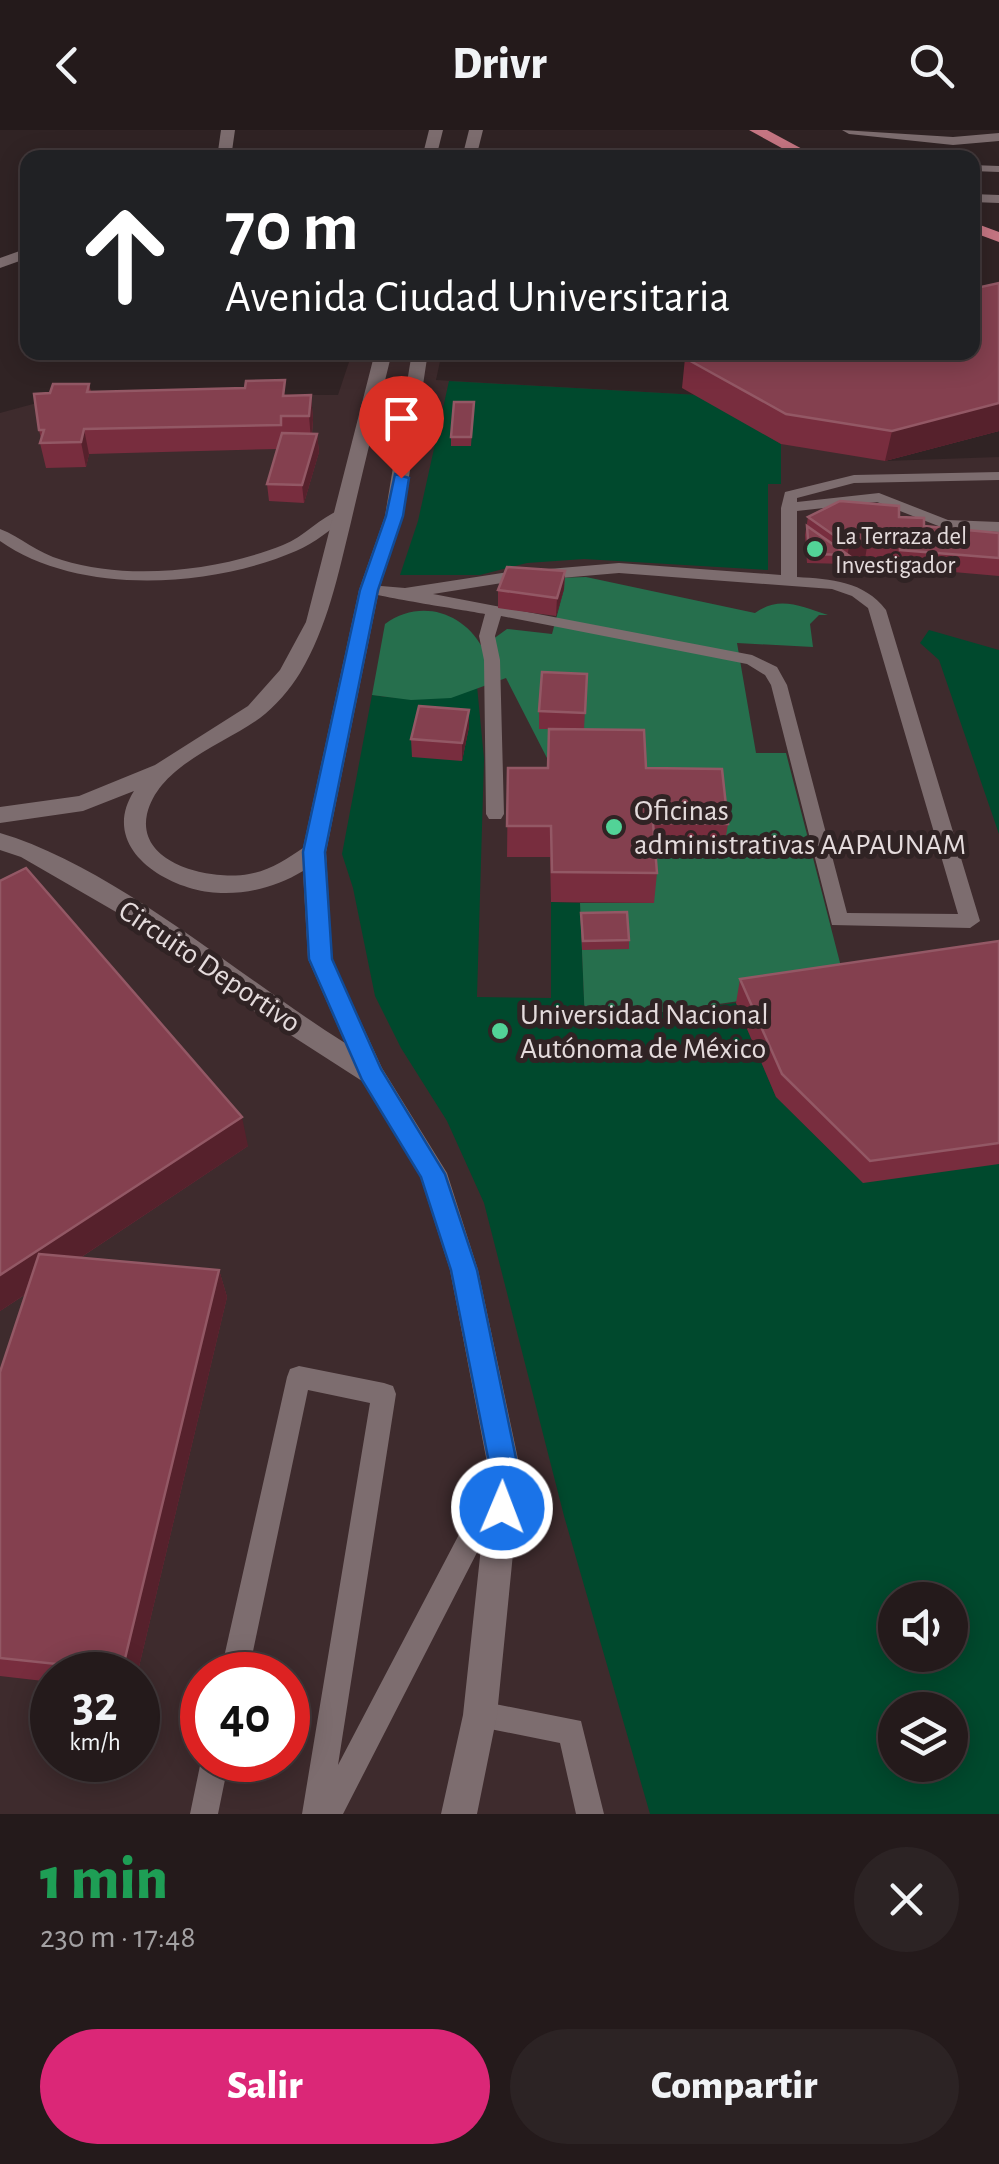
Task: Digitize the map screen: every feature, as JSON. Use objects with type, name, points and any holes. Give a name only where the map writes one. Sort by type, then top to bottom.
[{"type":"main road","points":[[756,130],[796,150]]},
{"type":"street","points":[[849,130],[953,141],[991,136]]},
{"type":"street","points":[[962,130],[991,136]]},
{"type":"street","points":[[0,815],[82,803],[163,770],[256,711],[289,673],[316,622],[382,360]]},
{"type":"street","points":[[370,1073],[320,959],[314,852],[369,590],[394,516],[419,360]]},
{"type":"street","points":[[163,770],[141,797],[134,827],[147,855],[177,876],[219,885],[242,884],[286,871],[314,852]]},
{"type":"street","name":"Circuito Deportivo","points":[[0,841],[29,851],[132,910],[270,1009],[370,1073],[432,1174],[464,1270],[505,1473],[480,1715],[459,1814]]},
{"type":"lane","points":[[789,581],[790,495],[854,480],[999,476]]},
{"type":"lane","points":[[789,508],[879,497],[946,524],[999,526]]},
{"type":"lane","points":[[0,534],[11,545],[56,562],[110,572],[169,575],[219,570],[276,554],[296,546],[342,514]]},
{"type":"lane","points":[[369,590],[405,593],[763,664],[779,685],[839,920],[970,921],[878,610],[863,596],[844,586],[618,568],[502,578],[405,593]]},
{"type":"lane","points":[[494,612],[487,636],[492,660],[495,814]]},
{"type":"lane","points":[[239,1652],[299,1378],[384,1394],[316,1814]]},
{"type":"lane","points":[[328,1814],[505,1473]]},
{"type":"lane","points":[[480,1715],[571,1731],[590,1814]]},
{"type":"lane","points":[[204,1814],[211,1782]]},
{"type":"shaded area","name":"Universidad Nacional Autónoma de México","points":[[350,360],[440,360],[436,380],[698,395],[885,461],[999,457],[999,1814],[0,1814],[0,413],[70,394],[338,395]]},
{"type":"green space","points":[[449,381],[698,395],[781,444],[781,484],[768,484],[768,570],[584,559],[527,563],[480,575],[400,575],[418,521]]},
{"type":"green space","points":[[586,577],[755,613],[782,604],[828,615],[819,615],[810,624],[813,647],[737,643],[756,753],[786,753],[846,986],[585,1023],[580,903],[653,903],[641,761],[548,760],[506,678],[451,698],[411,700],[372,695],[385,624],[398,616],[425,611],[451,617],[482,647],[507,629],[552,634],[564,589],[557,578]]},
{"type":"green space","points":[[929,630],[999,650],[999,834],[939,660],[920,643]]},
{"type":"green space","points":[[477,686],[484,759],[477,997],[551,998],[551,902],[580,903],[585,1022],[736,1003],[776,1097],[999,1164],[999,1814],[650,1814],[564,1516],[484,1203],[447,1121],[401,1048],[375,996],[353,888],[342,854],[372,695],[451,695]]},
{"type":"building","points":[[999,283],[999,403],[892,431],[786,414],[689,360],[980,360],[980,287]]},
{"type":"building","points":[[285,380],[283,396],[311,395],[309,416],[281,416],[281,425],[84,429],[81,442],[40,443],[44,430],[39,430],[34,394],[50,393],[53,384],[89,384],[87,392],[245,388],[246,381]]},
{"type":"building","points":[[454,402],[474,402],[471,437],[451,437]]},
{"type":"building","points":[[282,433],[317,434],[302,485],[267,484]]},
{"type":"building","points":[[840,501],[899,506],[899,517],[924,518],[924,526],[999,533],[999,558],[900,550],[900,541],[868,541],[849,546],[808,517]]},
{"type":"building","points":[[807,526],[848,555],[809,554]]},
{"type":"building","points":[[507,567],[565,571],[557,598],[498,590]]},
{"type":"building","points":[[542,672],[587,674],[585,713],[539,711]]},
{"type":"building","points":[[419,706],[469,710],[462,743],[411,739]]},
{"type":"building","name":"Oficinas administrativas AAPAUNAM","points":[[549,729],[644,730],[646,768],[722,769],[728,824],[653,823],[657,873],[552,872],[551,826],[507,826],[508,768],[548,768]]},
{"type":"building","points":[[26,868],[242,1117],[0,1275],[0,881]]},
{"type":"building","points":[[627,912],[629,940],[583,941],[581,913]]},
{"type":"building","points":[[999,941],[999,1143],[870,1161],[782,1074],[740,979]]},
{"type":"building","points":[[39,1254],[219,1270],[127,1652],[30,1652],[30,1661],[0,1658],[0,1372]]},
{"type":"place","name":"La Terraza del Investigador","points":[[815,549]]},
{"type":"place","name":"Oficinas administrativas AAPAUNAM","points":[[614,827]]},
{"type":"place","name":"Universidad Nacional Autónoma de México","points":[[500,1031]]},
{"type":"route","points":[[401,478],[394,516],[369,590],[314,852],[320,959],[370,1073],[432,1174],[454,1238],[505,1473],[502,1508]]}]
